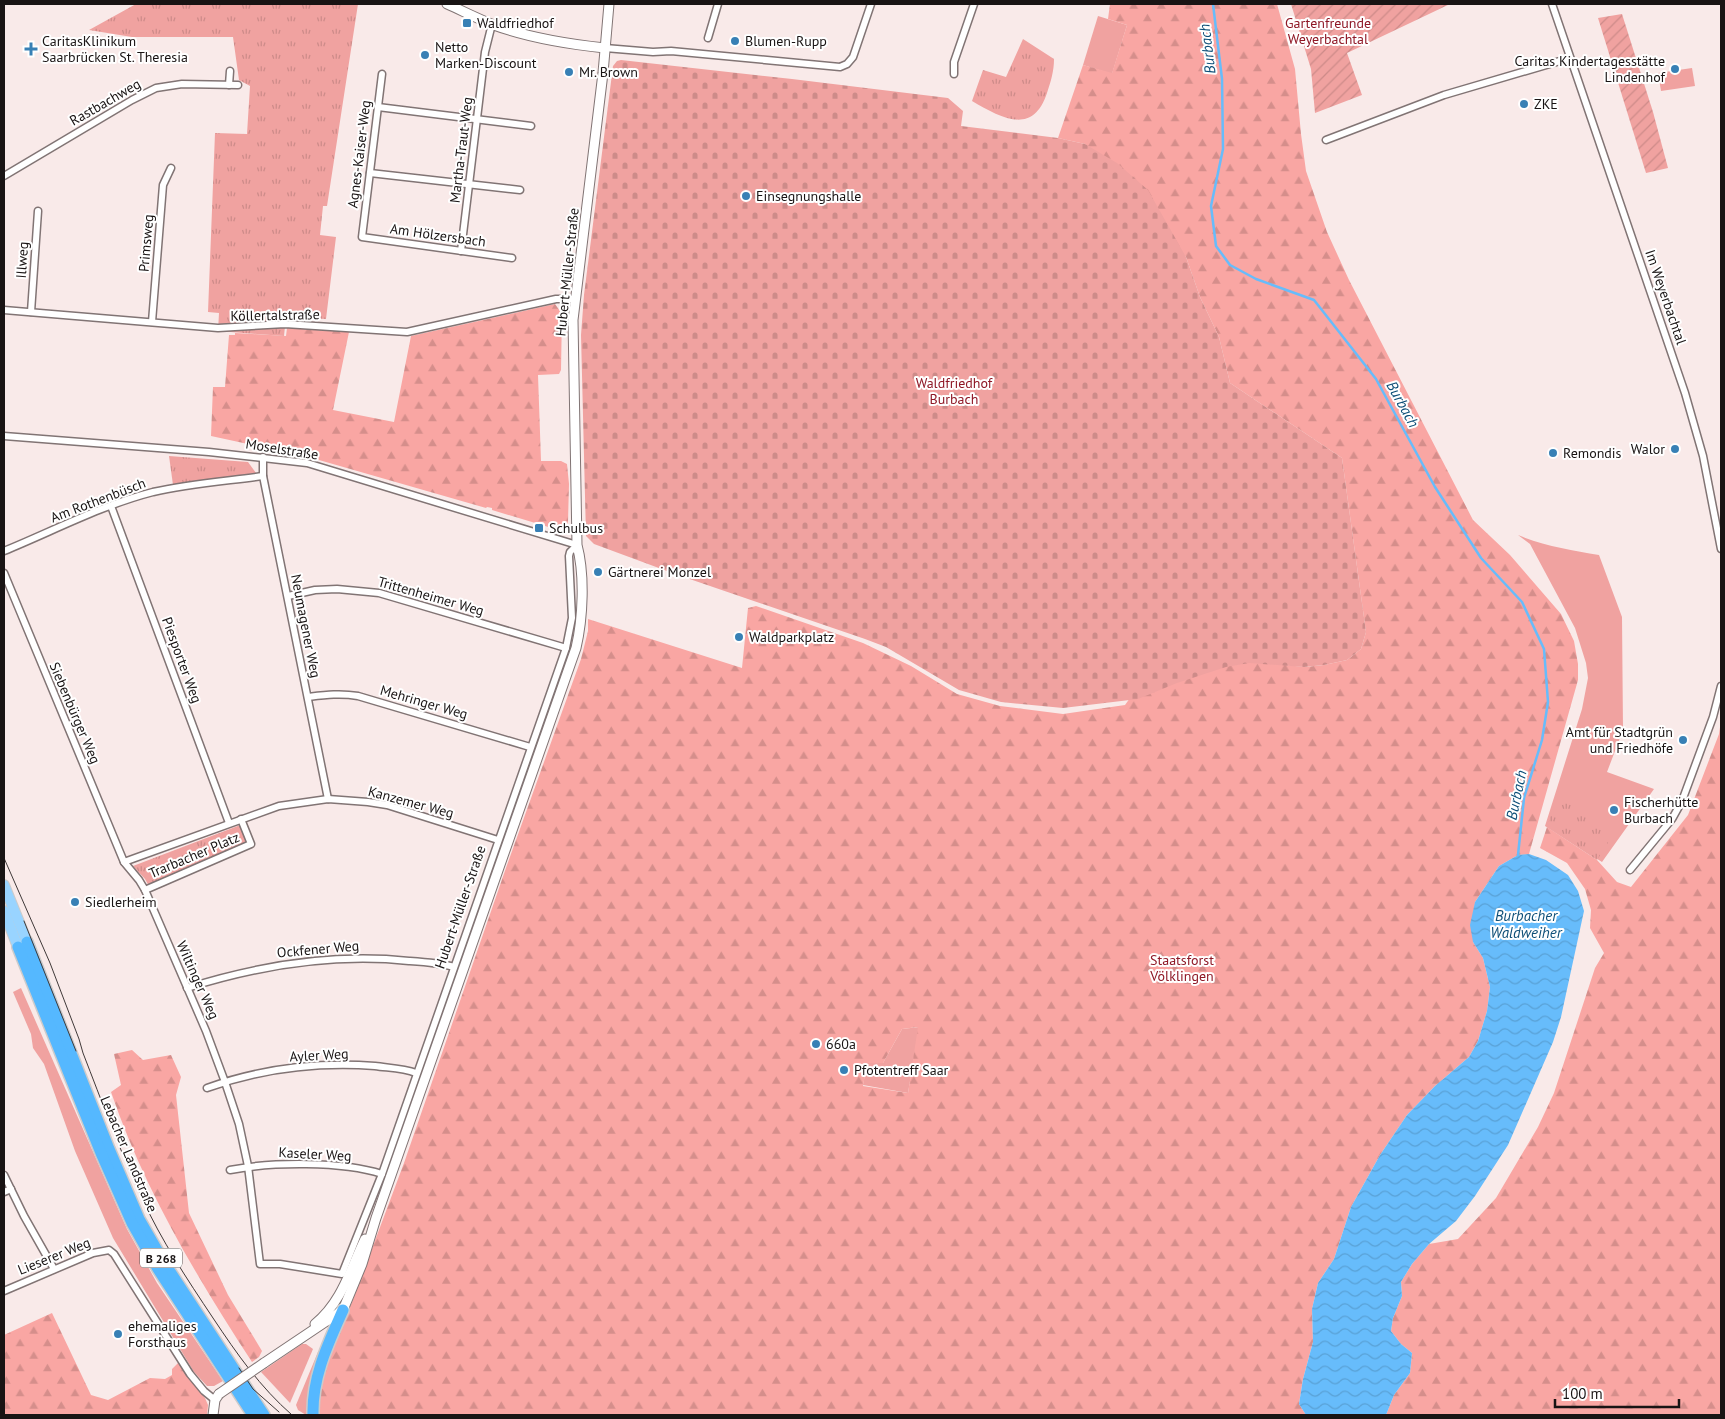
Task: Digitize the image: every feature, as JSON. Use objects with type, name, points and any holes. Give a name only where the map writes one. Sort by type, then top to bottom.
[{"type":"highway","name":"Lebacher Landstraße","points":[[22,944],[98,1144],[132,1223],[162,1276],[253,1415]]},
{"type":"highway","name":"Lebacher Landstraße","points":[[22,944],[140,1219],[165,1264],[264,1415]]},
{"type":"highway","points":[[313,1412],[318,1373],[324,1353],[343,1310]]},
{"type":"main road","points":[[447,4],[510,30],[557,41],[605,48]]},
{"type":"main road","name":"Hubert-Müller-Straße","points":[[302,1336],[316,1329],[343,1310],[362,1264],[376,1218],[573,657],[579,635],[582,606],[580,558],[577,545],[573,331],[575,299],[590,188],[609,4]]},
{"type":"main road","name":"Lebacher Landstraße","points":[[4,885],[22,944]]},
{"type":"main road","name":"Lebacher Landstraße","points":[[4,911],[22,944]]},
{"type":"main road","name":"Hubert-Müller-Straße","points":[[217,1397],[302,1336],[330,1310],[339,1296],[346,1275],[376,1218]]},
{"type":"main road","points":[[213,1415],[217,1397]]},
{"type":"street","points":[[708,38],[718,4]]},
{"type":"street","points":[[605,48],[653,52],[671,51],[840,67],[847,64],[853,57],[871,4]]},
{"type":"street","points":[[954,74],[954,62],[974,4]]},
{"type":"street","name":"Im Weyerbachtal","points":[[1552,4],[1685,393],[1706,472],[1721,549]]},
{"type":"street","name":"Martha-Traut-Weg","points":[[461,251],[485,52],[492,24]]},
{"type":"street","points":[[1326,140],[1444,95],[1570,58]]},
{"type":"street","points":[[229,85],[230,71]]},
{"type":"street","name":"Agnes-Kaiser-Weg","points":[[362,237],[382,74]]},
{"type":"street","name":"Rastbachweg","points":[[4,176],[132,100],[156,88],[182,84],[238,85]]},
{"type":"street","points":[[378,107],[530,126]]},
{"type":"street","name":"Primsweg","points":[[152,322],[164,185],[171,168]]},
{"type":"street","points":[[370,173],[520,190]]},
{"type":"street","name":"Illweg","points":[[31,312],[38,211]]},
{"type":"street","name":"Am Hölzersbach","points":[[362,237],[512,258]]},
{"type":"street","name":"Köllertalstraße","points":[[4,310],[218,328],[285,324],[408,332],[556,299],[575,299]]},
{"type":"street","name":"Moselstraße","points":[[4,436],[263,457],[307,463],[577,545]]},
{"type":"street","name":"Neumagener Weg","points":[[263,457],[263,476],[328,800]]},
{"type":"street","name":"Am Rothenbüsch","points":[[4,551],[111,506],[154,492],[263,476]]},
{"type":"street","name":"Piesporter Weg","points":[[111,506],[229,823]]},
{"type":"street","name":"Hubert-Müller-Straße","points":[[346,1275],[566,648],[572,618],[569,556],[570,552],[577,545]]},
{"type":"street","name":"Siebenbürger Weg","points":[[4,573],[124,862]]},
{"type":"street","name":"Trittenheimer Weg","points":[[288,596],[315,590],[337,588],[379,593],[566,648]]},
{"type":"street","points":[[1630,870],[1672,819],[1682,801],[1713,717],[1721,686]]},
{"type":"street","name":"Mehringer Weg","points":[[308,697],[329,694],[358,696],[530,747]]},
{"type":"street","name":"Kanzemer Weg","points":[[229,823],[279,806],[328,800],[368,802],[388,806],[498,840]]},
{"type":"street","name":"Trarbacher Platz","points":[[229,823],[124,862],[145,890],[251,844],[241,819]]},
{"type":"street","name":"Wiltinger Weg","points":[[145,890],[206,1032],[239,1124],[248,1166],[260,1264],[280,1264],[346,1275]]},
{"type":"street","name":"Ockfener Weg","points":[[187,988],[271,966],[342,957],[380,958],[454,967]]},
{"type":"street","name":"Ayler Weg","points":[[225,1082],[266,1072],[331,1065],[403,1069],[416,1073]]},
{"type":"street","points":[[207,1088],[225,1082]]},
{"type":"street","name":"Kaseler Weg","points":[[248,1166],[319,1165],[351,1168],[382,1174]]},
{"type":"street","points":[[230,1170],[248,1166]]},
{"type":"street","points":[[4,1175],[54,1269]]},
{"type":"street","points":[[4,1192],[11,1189]]},
{"type":"street","name":"Lieserer Weg","points":[[4,1290],[54,1269],[109,1250],[114,1254],[190,1374],[203,1390],[217,1397]]},
{"type":"green space","points":[[136,4],[358,4],[327,206],[323,206],[320,235],[336,237],[326,319],[286,317],[284,336],[218,331],[219,313],[208,312],[215,133],[247,134],[250,86],[239,80],[233,37],[132,37],[89,30]]},
{"type":"green space","name":"Staatsforst Völklingen","points":[[1110,4],[1277,4],[1295,69],[1306,171],[1327,232],[1349,280],[1473,520],[1510,555],[1561,614],[1574,641],[1578,664],[1578,680],[1529,854],[1518,855],[1499,866],[1475,902],[1473,942],[1483,958],[1490,987],[1487,1011],[1478,1041],[1469,1057],[1435,1086],[1407,1115],[1380,1155],[1351,1207],[1334,1259],[1318,1283],[1312,1309],[1313,1342],[1303,1379],[1299,1404],[1306,1415],[318,1415],[319,1395],[327,1360],[352,1302],[404,1163],[507,865],[581,659],[588,631],[588,619],[742,668],[748,608],[756,606],[863,643],[911,666],[957,694],[1000,706],[1063,714],[1125,705],[1130,698],[1207,657],[1305,667],[1347,660],[1361,649],[1366,632],[1342,458],[1230,383],[1219,337],[1200,297],[1186,257],[1085,144],[1058,138],[1083,65],[1112,73],[1127,25],[1108,19]],"holes":[[[918,1027],[908,1093],[863,1086],[867,1063],[883,1063],[902,1029]]]},
{"type":"green space","name":"Gartenfreunde Weyerbachtal","points":[[1291,4],[1450,4],[1347,53],[1362,95],[1315,113],[1311,69]]},
{"type":"green space","points":[[1622,14],[1653,112],[1668,168],[1646,173],[1598,18]]},
{"type":"green space","points":[[1098,16],[1127,25],[1112,74],[1083,65]]},
{"type":"green space","points":[[1023,39],[1054,59],[1052,76],[1041,106],[1033,115],[1025,119],[1015,120],[994,113],[972,101],[983,70],[1006,77]]},
{"type":"green space","name":"Waldfriedhof Burbach","points":[[617,61],[948,98],[963,111],[961,126],[1058,138],[1085,144],[1117,163],[1148,190],[1186,257],[1200,297],[1219,337],[1230,383],[1342,458],[1366,632],[1361,649],[1347,660],[1324,665],[1304,667],[1249,663],[1226,667],[1177,683],[1138,699],[1063,708],[1001,702],[959,690],[886,647],[594,544],[586,536],[581,335],[584,295],[613,66]]},
{"type":"green space","points":[[1692,68],[1695,86],[1661,91],[1658,73]]},
{"type":"green space","points":[[555,304],[562,314],[561,370],[559,374],[538,375],[541,461],[561,461],[567,464],[569,484],[568,522],[562,529],[555,529],[492,510],[492,508],[486,508],[312,458],[211,436],[213,387],[225,387],[229,335],[235,335],[235,333],[286,336],[287,328],[349,332],[333,410],[394,422],[411,336]]},
{"type":"green space","points":[[169,456],[248,462],[256,473],[173,485]]},
{"type":"green space","points":[[1518,535],[1548,545],[1599,555],[1622,617],[1623,730],[1607,772],[1654,789],[1602,862],[1545,826],[1582,709],[1588,678],[1586,663],[1575,628],[1530,544]]},
{"type":"green space","points":[[1721,720],[1721,1415],[1386,1415],[1394,1395],[1410,1373],[1412,1353],[1401,1344],[1391,1331],[1393,1318],[1402,1296],[1401,1282],[1412,1264],[1429,1244],[1458,1239],[1496,1198],[1538,1127],[1554,1093],[1595,968],[1604,953],[1590,928],[1591,910],[1585,889],[1567,863],[1540,848],[1547,827],[1597,860],[1617,882],[1631,887],[1688,815],[1719,734]]},
{"type":"green space","points":[[1556,799],[1571,805],[1616,830],[1597,860],[1547,827]]},
{"type":"green space","points":[[243,824],[251,844],[150,888],[145,879],[133,866]]},
{"type":"green space","points":[[21,988],[127,1229],[157,1283],[223,1381],[214,1386],[207,1386],[194,1372],[113,1238],[75,1151],[44,1064],[33,1048],[31,1034],[13,992]]},
{"type":"green space","points":[[919,1027],[908,1093],[863,1085],[867,1063],[883,1063],[902,1029]]},
{"type":"green space","points":[[132,1050],[143,1060],[171,1055],[181,1077],[176,1095],[189,1213],[228,1295],[262,1351],[259,1357],[252,1362],[191,1264],[155,1197],[124,1128],[111,1092],[121,1085],[114,1054]]},
{"type":"green space","points":[[52,1313],[91,1395],[108,1400],[150,1378],[165,1379],[172,1375],[172,1369],[178,1363],[205,1398],[208,1405],[207,1415],[4,1415],[4,1335]]},
{"type":"green space","points":[[302,1344],[306,1344],[313,1349],[290,1403],[261,1372]]},
{"type":"green space","points":[[318,1352],[319,1356],[309,1390],[306,1415],[298,1410],[296,1405]]},
{"type":"water","name":"Burbacher Waldweiher","points":[[1529,854],[1546,860],[1568,875],[1578,891],[1584,911],[1561,1017],[1553,1042],[1508,1145],[1475,1196],[1456,1221],[1429,1244],[1412,1264],[1401,1282],[1402,1296],[1393,1318],[1391,1331],[1401,1344],[1412,1353],[1410,1373],[1394,1395],[1386,1415],[1306,1415],[1299,1404],[1303,1379],[1313,1342],[1312,1309],[1318,1283],[1334,1259],[1351,1207],[1380,1155],[1407,1115],[1435,1086],[1469,1057],[1478,1041],[1487,1011],[1490,987],[1483,958],[1473,942],[1470,925],[1475,902],[1499,866],[1518,855]]},
{"type":"waterway","name":"Burbach","points":[[1213,4],[1222,79],[1223,149],[1211,206],[1216,246],[1230,265],[1256,279],[1314,300],[1376,379],[1435,487],[1481,558],[1522,602],[1544,649],[1548,702],[1542,740],[1524,798],[1518,855]]},
{"type":"tram line","points":[[4,858],[50,963],[111,1126],[149,1214],[184,1274],[249,1370],[292,1415]]},
{"type":"tram line","points":[[24,921],[76,1051]]},
{"type":"tram line","points":[[239,1368],[253,1389],[279,1412]]},
{"type":"place","name":"Waldfriedhof","points":[[467,23]]},
{"type":"place","name":"Blumen-Rupp","points":[[735,41]]},
{"type":"place","name":"CaritasKlinikum Saarbrücken St. Theresia","points":[[31,49]]},
{"type":"place","name":"Netto Marken-Discount","points":[[425,55]]},
{"type":"place","name":"Caritas Kindertagesstätte Lindenhof","points":[[1675,69]]},
{"type":"place","name":"Mr. Brown","points":[[569,72]]},
{"type":"place","name":"ZKE","points":[[1524,104]]},
{"type":"place","name":"Einsegnungshalle","points":[[746,196]]},
{"type":"place","name":"Walor","points":[[1675,449]]},
{"type":"place","name":"Remondis","points":[[1553,453]]},
{"type":"place","name":"Schulbus","points":[[539,528]]},
{"type":"place","name":"Gärtnerei Monzel","points":[[598,572]]},
{"type":"place","name":"Waldparkplatz","points":[[739,637]]},
{"type":"place","name":"Amt für Stadtgrün und Friedhöfe","points":[[1683,740]]},
{"type":"place","name":"Fischerhütte Burbach","points":[[1614,810]]},
{"type":"place","name":"Siedlerheim","points":[[75,902]]},
{"type":"place","name":"660a","points":[[816,1044]]},
{"type":"place","name":"Pfotentreff Saar","points":[[844,1070]]},
{"type":"place","name":"ehemaliges Forsthaus","points":[[118,1334]]}]
